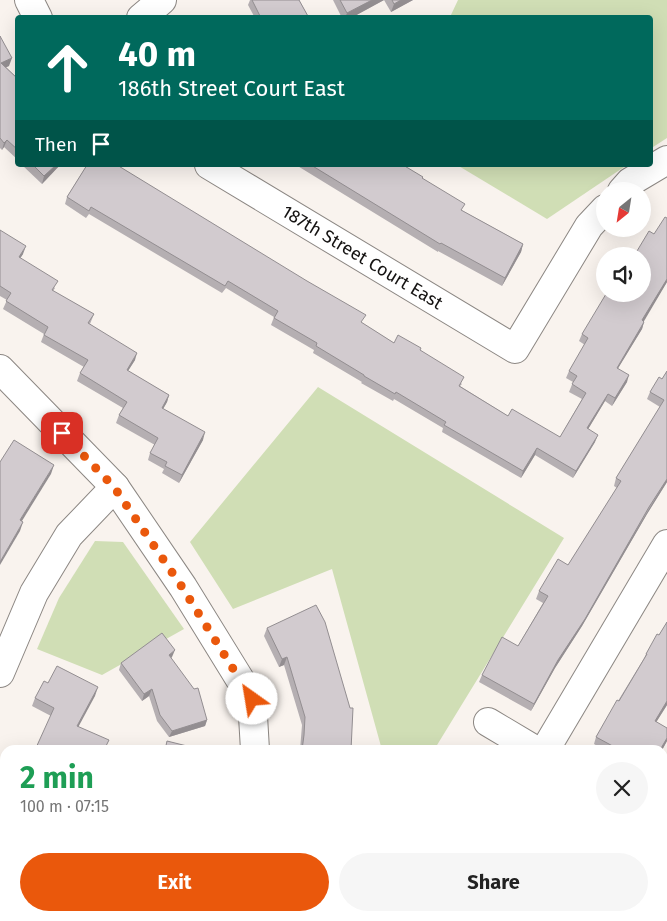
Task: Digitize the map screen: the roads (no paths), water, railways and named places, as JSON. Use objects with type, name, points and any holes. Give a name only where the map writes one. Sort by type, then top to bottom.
[{"type":"street","points":[[29,0],[36,15]]},
{"type":"street","points":[[144,15],[162,0]]},
{"type":"street","points":[[630,182],[667,160]]},
{"type":"street","name":"187th Street Court East","points":[[212,167],[515,349],[589,226],[596,219]]},
{"type":"street","points":[[0,369],[114,487],[182,587],[252,699],[255,745]]},
{"type":"street","points":[[0,673],[34,593],[68,535],[114,487]]},
{"type":"street","points":[[548,745],[667,544]]},
{"type":"street","points":[[488,722],[527,745]]}]
